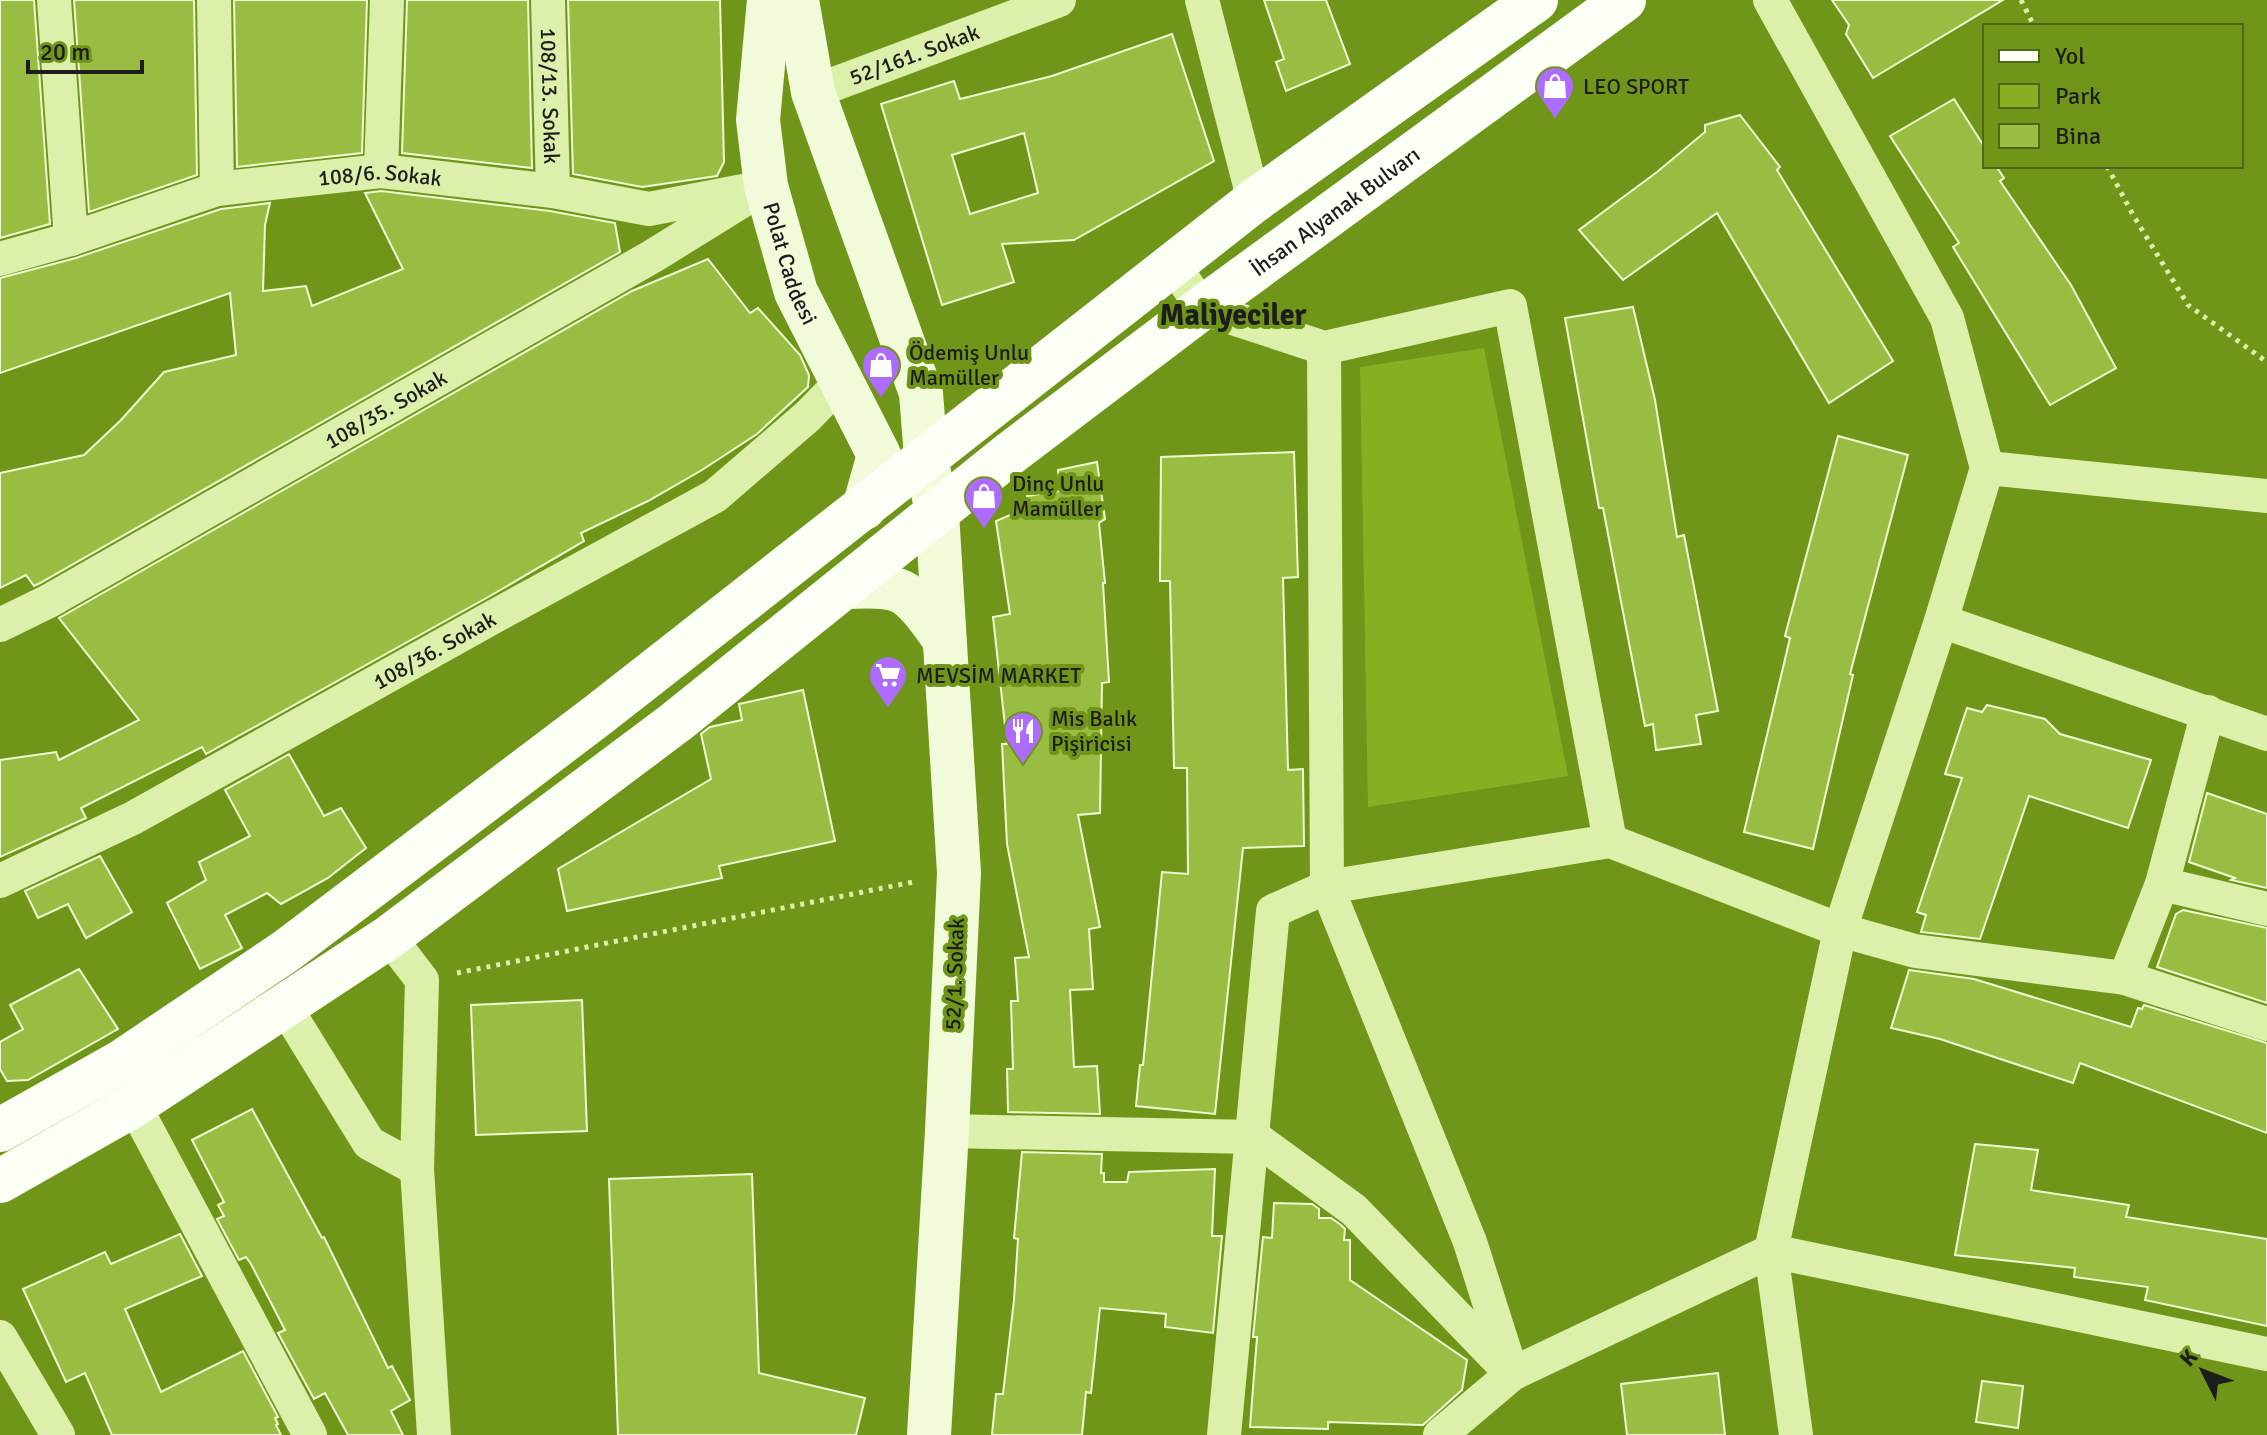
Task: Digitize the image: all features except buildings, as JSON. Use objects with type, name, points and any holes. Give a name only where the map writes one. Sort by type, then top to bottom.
[{"type":"main road","name":"Polat Caddesi","points":[[769,0],[758,120],[766,186],[796,292],[843,380],[916,476]]},
{"type":"main road","points":[[0,1181],[134,1105],[389,937],[676,722],[845,587],[916,476],[921,393],[813,92],[797,0]]},
{"type":"main road","points":[[0,1130],[121,1062],[286,951],[598,715],[864,508],[916,476],[980,415],[1254,201],[1536,0]]},
{"type":"main road","name":"İhsan Alyanak Bulvarı","points":[[916,476],[986,473],[1202,308],[1624,0]]},
{"type":"main road","points":[[921,393],[951,410],[980,415]]},
{"type":"main road","name":"52/1. Sokak","points":[[916,476],[944,639],[959,873],[929,1435]]},
{"type":"main road","points":[[845,587],[877,587],[902,592],[920,608],[944,639]]},
{"type":"street","points":[[54,0],[71,239]]},
{"type":"street","points":[[214,0],[217,189]]},
{"type":"street","points":[[381,171],[387,0]]},
{"type":"street","name":"108/13. Sokak","points":[[548,0],[553,191]]},
{"type":"street","name":"52/161. Sokak","points":[[813,92],[1059,0]]},
{"type":"street","points":[[1202,0],[1254,201]]},
{"type":"street","points":[[1770,0],[1947,318],[1987,468],[1941,621],[1840,930],[1771,1251],[1796,1435]]},
{"type":"street","name":"108/6. Sokak","points":[[0,259],[71,239],[217,189],[381,171],[553,191],[649,209],[766,186]]},
{"type":"street","name":"108/35. Sokak","points":[[0,625],[49,601],[324,445],[653,256],[766,186]]},
{"type":"street","points":[[1174,265],[1202,308],[1324,348],[1510,306],[1610,841]]},
{"type":"street","points":[[1324,348],[1327,887],[1470,1242],[1512,1374]]},
{"type":"street","name":"108/36. Sokak","points":[[0,881],[133,818],[715,496],[808,416],[843,380]]},
{"type":"street","points":[[1987,468],[2267,496]]},
{"type":"street","points":[[1941,621],[2267,734]]},
{"type":"street","points":[[2125,978],[2162,884],[2208,712]]},
{"type":"street","points":[[1224,1435],[1273,911],[1327,887],[1610,841],[1840,930],[1915,951],[2125,978],[2267,1024]]},
{"type":"street","points":[[2162,884],[2267,909]]},
{"type":"street","points":[[389,937],[422,980],[417,1169],[434,1435]]},
{"type":"street","points":[[284,1005],[369,1143],[417,1169]]},
{"type":"street","points":[[134,1105],[310,1435]]},
{"type":"street","points":[[947,1131],[1254,1137],[1354,1210],[1512,1374]]},
{"type":"street","points":[[1440,1435],[1512,1374],[1771,1251],[2267,1354]]},
{"type":"street","points":[[0,1337],[58,1435]]},
{"type":"path","points":[[2021,0],[2033,24]]},
{"type":"path","points":[[2108,168],[2188,305],[2267,362]]},
{"type":"path","points":[[422,980],[959,873]]},
{"type":"green space","points":[[1484,348],[1568,776],[1368,807],[1360,367]]},
{"type":"place","name":"LEO SPORT","points":[[1555,120]]},
{"type":"place","name":"Ödemiş Unlu Mamüller","points":[[881,399]]},
{"type":"place","name":"Dinç Unlu Mamüller","points":[[984,530]]},
{"type":"place","name":"MEVSİM MARKET","points":[[888,709]]},
{"type":"place","name":"Mis Balık Pişiricisi","points":[[1023,765]]},
{"type":"district","name":"Maliyeciler","points":[[1233,315]]}]
